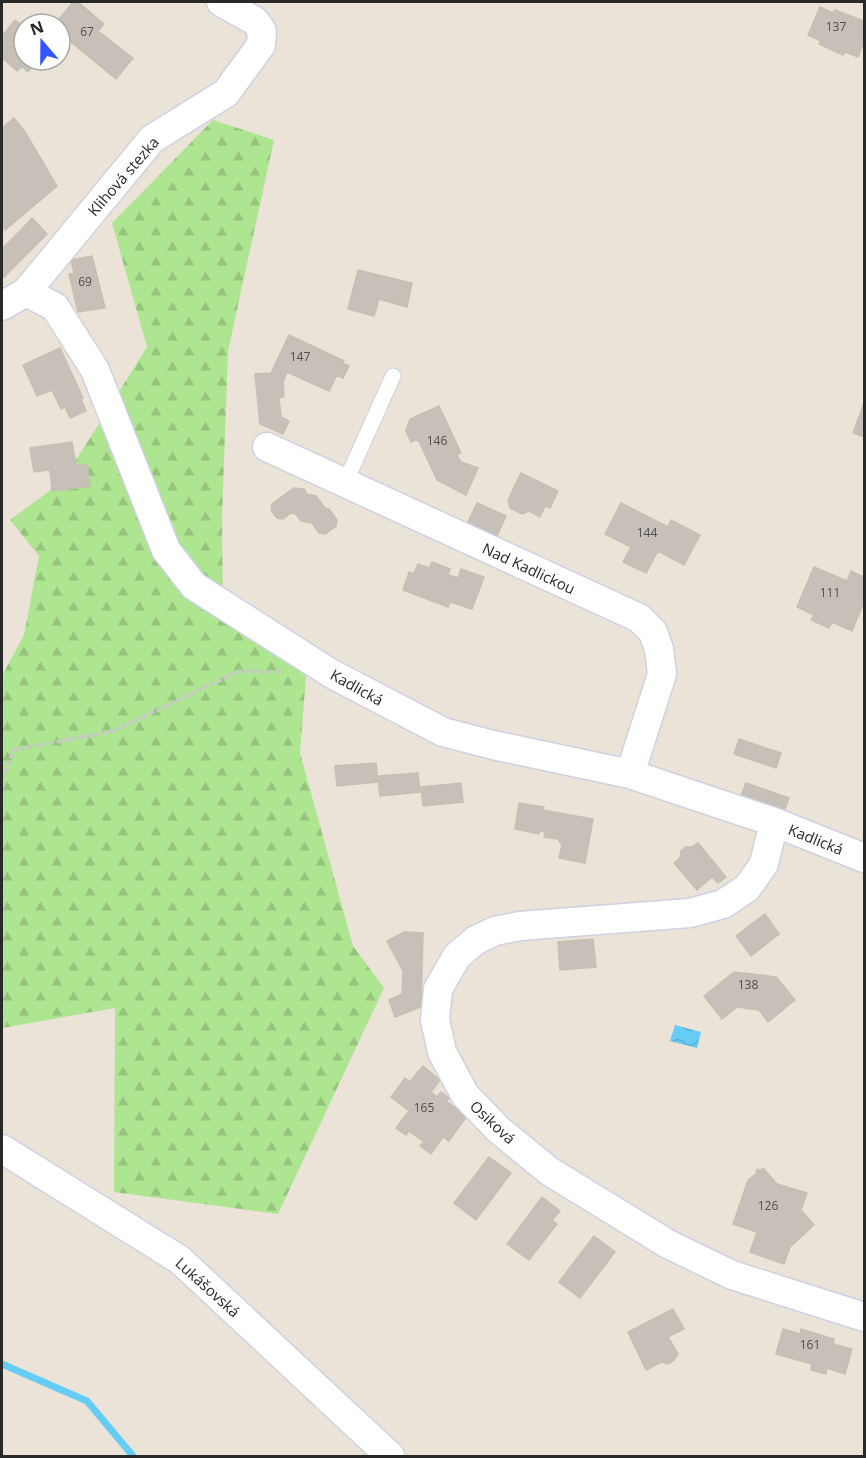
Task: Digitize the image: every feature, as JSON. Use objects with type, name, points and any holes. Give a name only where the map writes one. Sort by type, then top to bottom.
[{"type":"street","name":"Klihová stezka","points":[[26,292],[152,138],[226,93],[261,45],[262,31],[255,21],[221,2]]},
{"type":"street","points":[[2,306],[26,292]]},
{"type":"street","name":"Kadlická","points":[[26,292],[54,307],[95,370],[166,550],[194,586],[332,674],[443,732],[630,774],[774,822],[864,858]]},
{"type":"street","name":"Nad Kadlickou","points":[[267,447],[639,618],[653,632],[659,649],[662,674],[630,774]]},
{"type":"street","name":"Osiková","points":[[774,822],[764,864],[747,888],[723,904],[690,913],[520,926],[495,931],[476,940],[457,956],[438,989],[435,1020],[442,1052],[465,1095],[499,1130],[549,1171],[668,1244],[732,1275],[864,1317]]},
{"type":"street","name":"Lukášovská","points":[[2,1149],[180,1260],[390,1456]]},
{"type":"lane","points":[[345,483],[393,376]]},
{"type":"path","points":[[2,779],[14,750],[113,731],[239,671],[286,672]]},
{"type":"green space","points":[[213,120],[274,140],[228,351],[222,518],[223,615],[306,676],[300,753],[353,946],[384,988],[278,1214],[114,1192],[115,1008],[2,1028],[2,676],[24,635],[39,556],[10,520],[63,481],[147,347],[112,223]]},
{"type":"water","points":[[675,1025],[701,1032],[697,1048],[670,1041]]},
{"type":"building","points":[[73,2],[78,2],[104,24],[98,31],[133,58],[116,79],[72,43],[72,12],[65,12]]},
{"type":"building","points":[[820,7],[864,21],[864,42],[858,57],[845,52],[843,55],[819,44],[821,41],[808,35]]},
{"type":"building","points":[[12,24],[12,67],[2,58],[2,36]]},
{"type":"building","points":[[14,118],[25,132],[57,186],[5,230],[2,225],[2,128]]},
{"type":"building","points":[[32,218],[47,234],[36,245],[21,230]]},
{"type":"building","points":[[21,230],[36,245],[25,256],[10,241]]},
{"type":"building","points":[[10,241],[25,256],[15,266],[2,253],[2,249]]},
{"type":"building","points":[[2,253],[15,266],[4,277],[2,274]]},
{"type":"building","points":[[92,256],[105,308],[78,312],[69,274],[74,273],[71,260]]},
{"type":"building","points":[[358,270],[412,283],[407,307],[379,299],[374,316],[348,309]]},
{"type":"building","points":[[289,335],[344,361],[342,363],[349,366],[343,378],[337,375],[329,391],[287,372],[283,382],[284,397],[279,398],[281,417],[289,421],[283,434],[260,424],[255,374],[271,373]]},
{"type":"building","points":[[60,348],[83,398],[81,399],[86,411],[70,418],[65,407],[61,409],[52,390],[37,396],[23,365]]},
{"type":"building","points":[[864,403],[864,437],[853,433]]},
{"type":"building","points":[[439,406],[461,453],[457,455],[461,462],[478,468],[466,495],[437,480],[418,439],[411,442],[406,431],[410,419]]},
{"type":"building","points":[[72,442],[76,465],[87,464],[90,486],[52,491],[50,470],[34,472],[30,448]]},
{"type":"building","points":[[521,473],[558,491],[550,508],[545,506],[540,517],[529,511],[522,514],[510,508],[508,500]]},
{"type":"building","points":[[294,488],[304,489],[307,494],[316,496],[337,520],[336,526],[325,534],[319,533],[312,523],[301,521],[296,514],[291,513],[283,519],[277,518],[271,510],[272,504]]},
{"type":"building","points":[[477,503],[506,516],[497,536],[468,522]]},
{"type":"building","points":[[621,503],[668,527],[671,520],[700,535],[684,565],[658,551],[646,573],[623,562],[631,547],[605,534]]},
{"type":"building","points":[[432,562],[450,569],[448,575],[458,578],[461,569],[484,577],[472,609],[450,602],[448,607],[403,590],[409,572],[414,574],[418,564],[429,568]]},
{"type":"building","points":[[814,567],[847,581],[851,571],[864,577],[864,602],[852,631],[832,622],[829,628],[811,620],[814,615],[797,607]]},
{"type":"building","points":[[739,739],[781,753],[776,768],[734,754]]},
{"type":"building","points":[[376,763],[378,782],[337,786],[335,766]]},
{"type":"building","points":[[418,773],[420,792],[380,796],[378,776]]},
{"type":"building","points":[[461,783],[463,802],[423,806],[421,787]]},
{"type":"building","points":[[746,783],[789,798],[783,814],[740,799]]},
{"type":"building","points":[[519,803],[593,819],[585,863],[559,858],[562,845],[558,839],[544,837],[545,832],[540,831],[539,834],[515,829]]},
{"type":"building","points":[[698,843],[726,877],[718,883],[712,877],[697,890],[674,863],[680,858],[681,851]]},
{"type":"building","points":[[765,914],[779,934],[751,956],[736,936]]},
{"type":"building","points":[[404,932],[423,933],[421,1007],[395,1017],[389,1000],[402,994],[403,971],[387,941]]},
{"type":"building","points":[[593,939],[596,967],[560,970],[558,942]]},
{"type":"building","points":[[734,972],[776,977],[795,1000],[768,1022],[759,1010],[737,1007],[722,1019],[704,996]]},
{"type":"building","points":[[423,1066],[440,1080],[431,1092],[437,1097],[441,1092],[449,1098],[446,1101],[467,1116],[449,1141],[443,1137],[431,1154],[420,1146],[424,1142],[409,1131],[406,1135],[396,1128],[409,1111],[391,1097],[405,1078],[410,1082]]},
{"type":"building","points":[[489,1157],[511,1173],[476,1220],[454,1203]]},
{"type":"building","points":[[763,1168],[777,1184],[807,1193],[801,1210],[814,1225],[790,1247],[784,1264],[750,1252],[757,1232],[733,1224],[748,1180],[757,1173],[758,1169],[760,1171]]},
{"type":"building","points":[[542,1197],[560,1211],[552,1220],[557,1224],[529,1260],[507,1244]]},
{"type":"building","points":[[594,1236],[615,1252],[580,1298],[559,1282]]},
{"type":"building","points":[[673,1309],[684,1329],[668,1337],[678,1354],[668,1364],[662,1362],[646,1370],[628,1332]]},
{"type":"building","points":[[783,1329],[800,1334],[801,1329],[834,1339],[833,1344],[852,1349],[845,1374],[827,1368],[826,1374],[811,1370],[812,1364],[776,1354]]},
{"type":"waterway","points":[[2,1364],[87,1401],[133,1456]]}]
